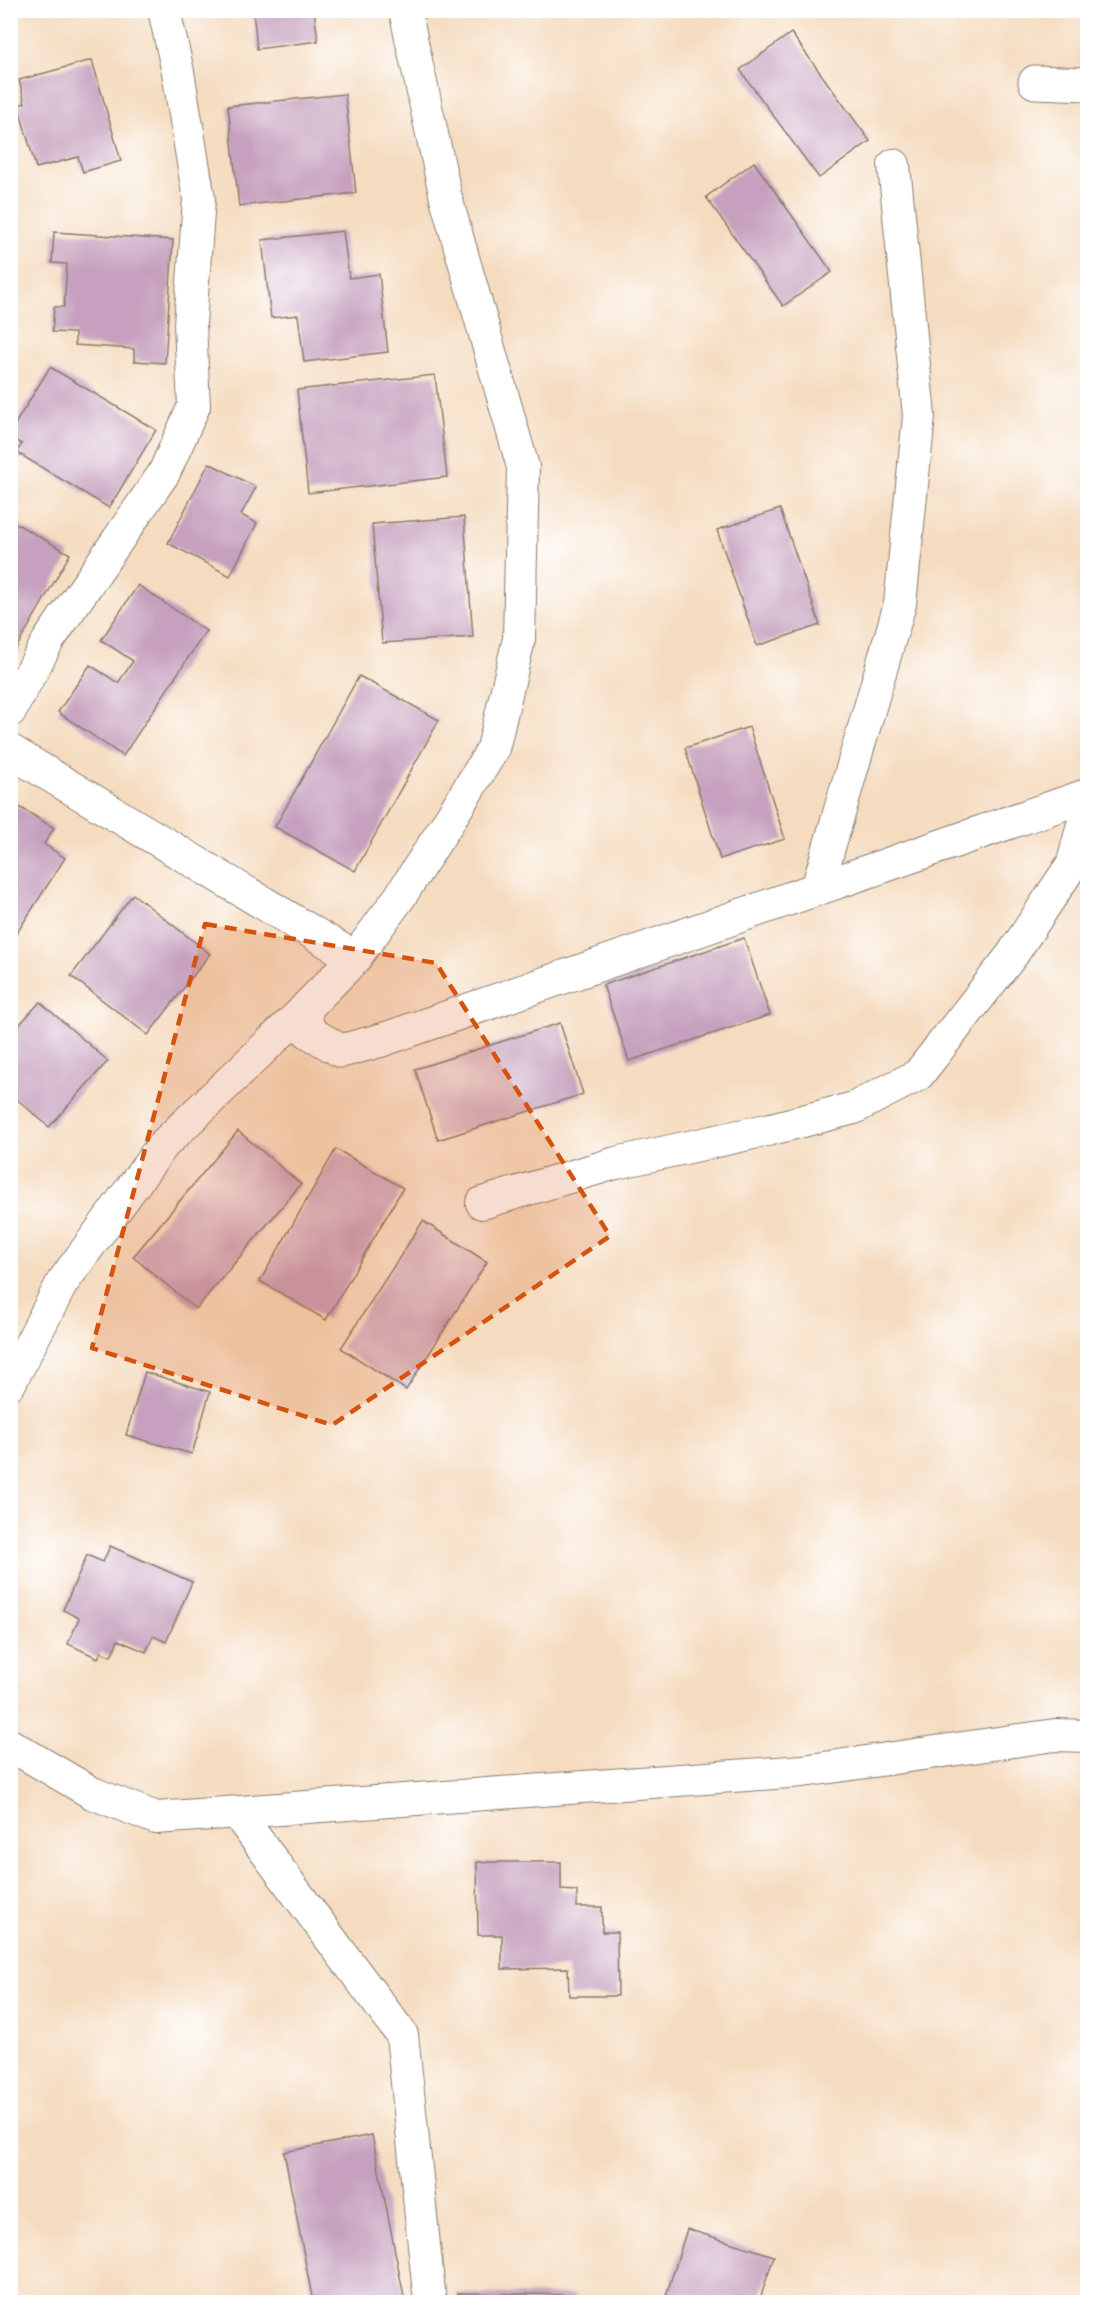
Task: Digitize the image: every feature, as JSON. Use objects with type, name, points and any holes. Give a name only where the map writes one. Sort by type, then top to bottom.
[{"type":"street","points":[[10,711],[48,641],[164,473],[194,406],[190,324],[199,199],[178,72],[164,10]]},
{"type":"street","points":[[10,1383],[62,1283],[163,1145],[356,958],[434,845],[492,748],[519,639],[523,467],[446,198],[405,10]]},
{"type":"street","points":[[1035,82],[1088,84]]},
{"type":"street","points":[[817,889],[900,604],[919,416],[894,165]]},
{"type":"street","points":[[10,751],[356,958]]},
{"type":"street","points":[[304,1010],[309,1032],[341,1051],[382,1040],[1088,795]]},
{"type":"street","points":[[482,1203],[616,1163],[854,1108],[918,1075],[1012,956],[1073,863],[1088,805]]},
{"type":"street","points":[[10,1745],[92,1793],[156,1818],[803,1771],[1055,1735],[1088,1736]]},
{"type":"street","points":[[237,1813],[402,2035],[430,2302]]},
{"type":"highlighted area","points":[[205,924],[436,963],[610,1236],[332,1425],[92,1348]]},
{"type":"building","points":[[253,10],[314,10],[318,41],[257,49]]},
{"type":"building","points":[[791,33],[870,141],[819,178],[740,70]]},
{"type":"building","points":[[92,60],[121,161],[83,172],[78,157],[36,168],[18,105],[25,103],[19,80]]},
{"type":"building","points":[[345,94],[356,193],[239,206],[228,106]]},
{"type":"building","points":[[754,162],[832,272],[783,306],[706,197]]},
{"type":"building","points":[[343,231],[349,278],[379,274],[388,352],[304,362],[298,315],[271,318],[262,240]]},
{"type":"building","points":[[54,232],[173,240],[165,363],[134,361],[134,349],[75,345],[75,333],[52,332],[54,307],[64,307],[67,264],[52,263]]},
{"type":"building","points":[[50,367],[156,430],[109,508],[16,452],[22,444],[10,437],[10,432]]},
{"type":"building","points":[[435,375],[447,477],[308,493],[297,390]]},
{"type":"building","points":[[209,463],[256,487],[241,515],[257,523],[230,576],[168,543]]},
{"type":"building","points":[[780,509],[820,625],[757,646],[717,530]]},
{"type":"building","points":[[464,517],[473,637],[382,643],[372,524]]},
{"type":"building","points":[[10,520],[70,554],[10,659]]},
{"type":"building","points":[[138,585],[206,631],[123,756],[58,712],[90,665],[118,683],[133,661],[101,640]]},
{"type":"building","points":[[359,676],[439,720],[355,871],[275,827]]},
{"type":"building","points":[[749,727],[785,839],[720,859],[685,748]]},
{"type":"building","points":[[13,803],[54,828],[44,844],[65,858],[13,939],[10,937],[10,808]]},
{"type":"building","points":[[133,894],[210,954],[148,1035],[71,976]]},
{"type":"building","points":[[744,938],[770,1015],[629,1061],[603,985]]},
{"type":"building","points":[[40,1002],[108,1061],[49,1127],[10,1093],[10,1035]]},
{"type":"building","points":[[560,1023],[583,1094],[438,1140],[415,1069]]},
{"type":"building","points":[[238,1131],[301,1184],[196,1309],[133,1257]]},
{"type":"building","points":[[336,1149],[403,1188],[326,1320],[260,1281]]},
{"type":"building","points":[[423,1221],[487,1262],[406,1390],[341,1348]]},
{"type":"building","points":[[145,1372],[210,1392],[192,1454],[126,1435]]},
{"type":"building","points":[[110,1546],[192,1582],[166,1642],[153,1636],[146,1652],[118,1640],[111,1656],[101,1652],[98,1658],[68,1644],[79,1618],[63,1610],[87,1555],[103,1562]]},
{"type":"building","points":[[477,1862],[561,1862],[561,1890],[577,1891],[577,1907],[602,1907],[602,1932],[617,1932],[618,1996],[569,1996],[568,1968],[502,1969],[502,1935],[478,1935]]},
{"type":"building","points":[[372,2135],[405,2302],[313,2302],[284,2152]]},
{"type":"building","points":[[687,2229],[774,2256],[759,2302],[677,2302],[678,2299],[666,2296]]},
{"type":"building","points":[[458,2293],[575,2295],[575,2302],[458,2302]]}]
